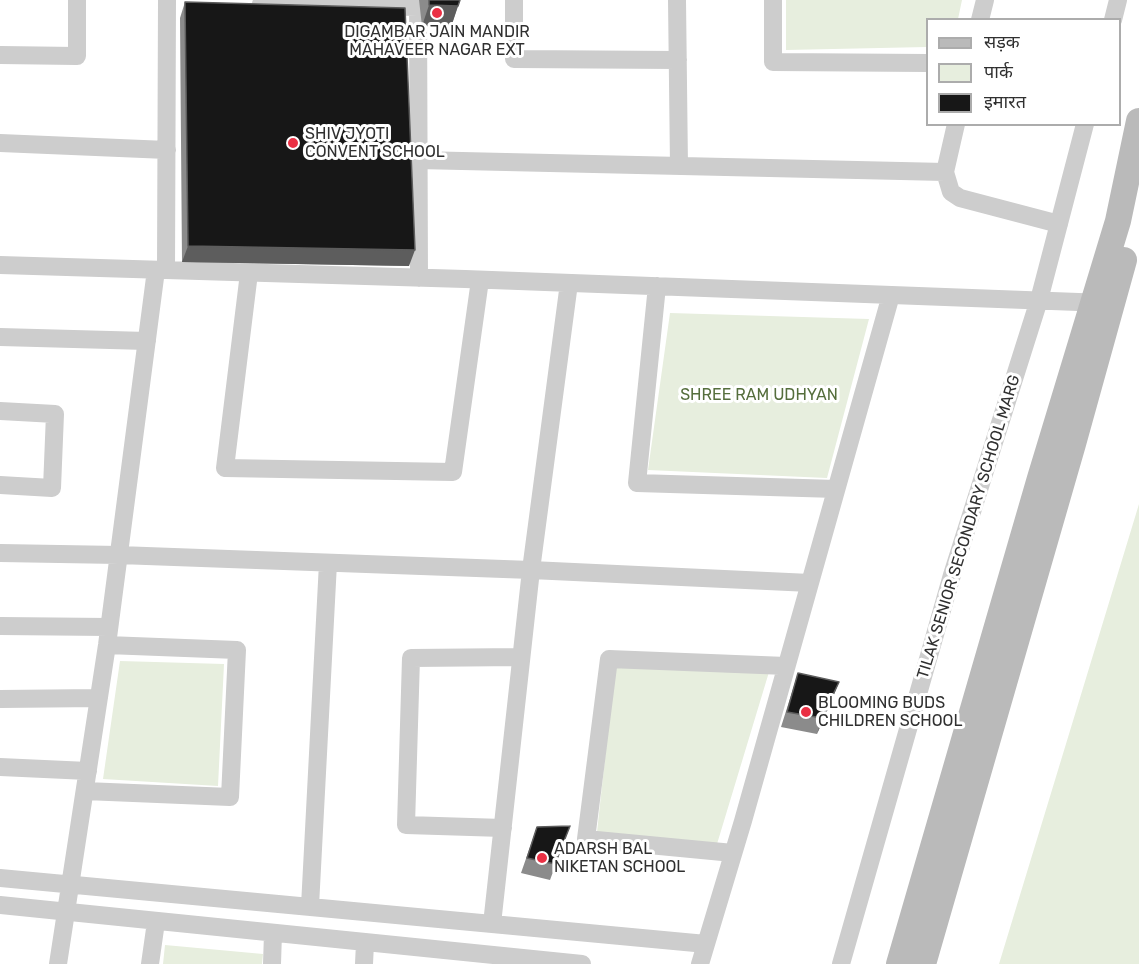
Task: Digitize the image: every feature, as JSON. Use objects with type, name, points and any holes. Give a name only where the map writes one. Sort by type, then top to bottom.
[{"type":"street","points":[[0,55],[77,56],[77,0]]},
{"type":"street","points":[[514,0],[514,59],[678,60]]},
{"type":"street","points":[[677,0],[679,166]]},
{"type":"street","points":[[773,0],[772,62],[926,63]]},
{"type":"street","points":[[980,18],[985,0]]},
{"type":"street","points":[[1114,18],[1118,0]]},
{"type":"street","points":[[58,964],[108,636],[147,341],[161,270],[171,2]]},
{"type":"street","points":[[238,4],[418,4],[419,278]]},
{"type":"street","points":[[899,964],[1133,207],[1139,121]]},
{"type":"street","points":[[956,126],[945,172],[951,192],[960,198],[1059,224]]},
{"type":"street","name":"TILAK SENIOR SECONDARY SCHOOL MARG","points":[[841,964],[952,575],[1039,300],[1084,126]]},
{"type":"street","points":[[0,143],[166,150]]},
{"type":"street","points":[[418,160],[945,172]]},
{"type":"street","points":[[0,265],[1103,303]]},
{"type":"street","points":[[249,273],[225,468],[453,472],[480,280]]},
{"type":"street","points":[[492,924],[531,570],[569,283]]},
{"type":"street","points":[[657,286],[636,483],[836,489]]},
{"type":"street","points":[[700,964],[891,295]]},
{"type":"street","points":[[923,964],[1074,444],[1103,303]]},
{"type":"street","points":[[0,337],[147,341]]},
{"type":"street","points":[[0,411],[55,414],[52,488],[0,485]]},
{"type":"street","points":[[0,553],[119,555],[531,570],[810,583]]},
{"type":"street","points":[[310,906],[328,563]]},
{"type":"street","points":[[0,626],[237,650],[230,797],[85,791]]},
{"type":"street","points":[[503,828],[406,825],[411,658],[521,657]]},
{"type":"street","points":[[733,853],[586,839],[609,659],[786,666]]},
{"type":"street","points":[[0,699],[99,698]]},
{"type":"street","points":[[0,767],[88,771]]},
{"type":"street","points":[[0,878],[706,945]]},
{"type":"street","points":[[0,905],[365,943],[450,958],[582,964]]},
{"type":"street","points":[[150,964],[156,921]]},
{"type":"street","points":[[272,964],[273,933]]},
{"type":"street","points":[[364,964],[365,943]]},
{"type":"green space","points":[[786,0],[962,0],[958,18],[926,18],[926,47],[786,50]]},
{"type":"green space","name":"SHREE RAM UDHYAN","points":[[670,313],[869,319],[827,478],[648,470]]},
{"type":"green space","points":[[1139,504],[1139,964],[999,964]]},
{"type":"green space","points":[[120,661],[224,664],[218,786],[103,779]]},
{"type":"green space","points":[[615,666],[769,672],[717,844],[597,832]]},
{"type":"green space","points":[[165,945],[263,954],[262,964],[163,964]]},
{"type":"building","points":[[429,0],[460,0],[458,6],[429,5]]},
{"type":"building","name":"SHIV JYOTI CONVENT SCHOOL","points":[[185,2],[405,8],[415,250],[188,246]]},
{"type":"building","points":[[798,673],[839,682],[822,718],[787,712]]},
{"type":"building","points":[[570,826],[555,864],[527,858],[537,827]]},
{"type":"place","name":"DIGAMBAR JAIN MANDIR MAHAVEER NAGAR EXT","points":[[437,13]]},
{"type":"place","name":"SHIV JYOTI CONVENT SCHOOL","points":[[293,143]]},
{"type":"place","name":"BLOOMING BUDS CHILDREN SCHOOL","points":[[806,712]]},
{"type":"place","name":"ADARSH BAL NIKETAN SCHOOL","points":[[542,858]]}]
